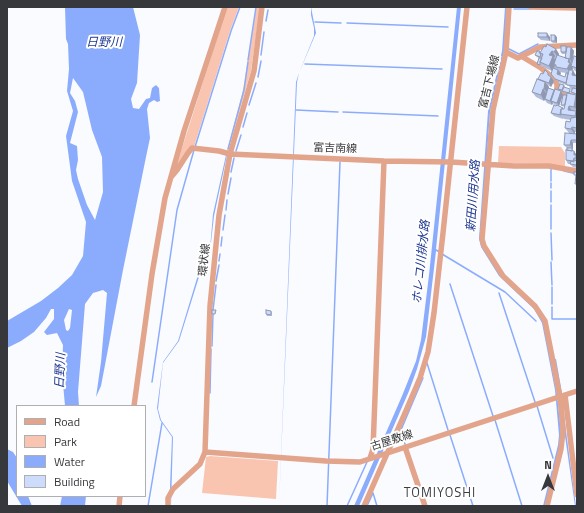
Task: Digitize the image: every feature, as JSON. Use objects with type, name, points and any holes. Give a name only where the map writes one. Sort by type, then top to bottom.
[{"type":"street","points":[[134,405],[160,221],[165,198],[225,7]]},
{"type":"street","name":"環状線","points":[[206,452],[210,306],[219,215],[230,154],[254,71],[262,7]]},
{"type":"street","points":[[364,506],[420,378],[428,352],[434,314],[449,162],[467,7]]},
{"type":"street","points":[[506,52],[509,7]]},
{"type":"street","points":[[531,7],[577,8]]},
{"type":"street","points":[[521,56],[540,47],[577,45]]},
{"type":"street","name":"富吉下場線","points":[[562,396],[545,321],[535,306],[503,276],[484,246],[482,239],[492,110],[506,52],[518,58],[521,56],[541,68],[552,77],[557,84],[557,91],[577,98]]},
{"type":"street","name":"富吉南線","points":[[172,176],[192,148],[219,151],[230,154],[384,161],[449,162]]},
{"type":"street","points":[[371,458],[373,449],[384,161]]},
{"type":"street","points":[[449,162],[549,166],[577,171]]},
{"type":"street","name":"古屋敷線","points":[[206,452],[326,461],[360,462],[577,391]]},
{"type":"street","points":[[562,396],[577,495]]},
{"type":"street","points":[[548,506],[561,449],[563,431],[562,396]]},
{"type":"street","points":[[405,447],[425,506]]},
{"type":"street","points":[[168,506],[168,498],[173,489],[200,464],[206,452]]},
{"type":"green space","points":[[227,7],[239,7],[230,31],[194,147],[175,170]]},
{"type":"green space","points":[[256,7],[260,7],[251,71],[227,151],[243,90]]},
{"type":"green space","points":[[499,146],[561,147],[565,153],[565,167],[549,164],[498,163]]},
{"type":"green space","points":[[210,456],[278,461],[276,499],[202,493],[206,457]]},
{"type":"water","name":"日野川","points":[[65,7],[133,7],[140,35],[137,83],[131,99],[133,108],[139,109],[146,99],[150,98],[152,88],[156,85],[159,88],[160,101],[157,102],[154,100],[149,103],[147,109],[150,138],[101,386],[96,397],[101,362],[107,293],[103,290],[93,293],[85,304],[78,392],[79,405],[65,405],[62,372],[63,345],[57,333],[47,335],[44,332],[54,319],[54,309],[51,309],[46,318],[34,332],[7,348],[7,321],[41,301],[58,288],[72,275],[83,256],[86,222],[72,181],[66,136],[73,111],[67,91],[69,69],[68,44],[66,39]],"holes":[[[73,78],[83,92],[92,130],[102,157],[103,192],[95,220],[87,205],[78,179],[76,170],[78,160],[77,146],[70,143],[78,112],[75,101],[70,93]],[[69,309],[72,310],[70,328],[68,331],[66,330],[64,320]]]},
{"type":"water","points":[[311,7],[316,33],[299,73],[314,36]]},
{"type":"water","points":[[457,7],[461,7],[436,249],[443,253],[443,255],[436,251],[426,337],[417,369],[409,391],[359,506],[354,506],[402,396],[416,361],[421,340]]},
{"type":"water","points":[[505,7],[507,7],[504,51],[490,112],[481,239],[501,275],[535,308],[543,320],[557,394],[561,433],[560,446],[545,506],[543,506],[558,445],[559,435],[555,390],[542,323],[534,309],[499,276],[481,247],[479,239],[488,111],[502,51]]},
{"type":"water","points":[[299,73],[297,82],[279,506],[296,82]]},
{"type":"water","points":[[226,155],[214,216],[210,251],[203,264],[179,341],[163,363],[158,409],[161,420],[173,437],[171,506],[170,486],[172,437],[160,420],[157,408],[163,362],[178,341],[201,265],[210,249],[213,214]]},
{"type":"water","points":[[554,359],[556,359],[562,393],[576,506],[575,506]]},
{"type":"water","points":[[7,449],[13,452],[16,456],[16,496],[7,481]]},
{"type":"water","points":[[17,497],[28,497],[32,506],[22,506]]},
{"type":"water","points":[[62,497],[86,497],[85,506],[60,506]]},
{"type":"building","points":[[538,33],[547,33],[547,37],[538,37]]},
{"type":"building","points":[[551,35],[555,35],[555,41],[551,41]]},
{"type":"building","points":[[547,44],[556,49],[549,55],[553,56],[549,66],[540,62],[543,54],[540,53]]},
{"type":"building","points":[[561,46],[566,46],[566,52],[561,52]]},
{"type":"building","points":[[567,47],[571,47],[570,59],[565,58]]},
{"type":"building","points":[[537,51],[540,51],[539,53],[541,53],[540,57],[535,55]]},
{"type":"building","points":[[557,55],[569,59],[568,62],[570,63],[567,69],[556,67],[554,64]]},
{"type":"building","points":[[574,56],[577,57],[577,68],[571,66]]},
{"type":"building","points":[[539,58],[542,58],[540,65],[537,64]]},
{"type":"building","points":[[553,68],[558,70],[557,74],[565,77],[566,73],[568,73],[566,83],[555,79],[551,74]]},
{"type":"building","points":[[545,70],[551,77],[549,83],[538,79],[541,73],[543,74]]},
{"type":"building","points":[[569,70],[573,70],[572,75],[577,76],[577,86],[567,85],[566,83]]},
{"type":"building","points":[[537,79],[545,82],[541,95],[532,92]]},
{"type":"building","points":[[560,84],[564,85],[562,90],[558,89]]},
{"type":"building","points":[[564,87],[570,89],[569,93],[562,91]]},
{"type":"building","points":[[548,88],[554,90],[550,101],[545,99]]},
{"type":"building","points":[[573,88],[577,89],[577,94],[571,92]]},
{"type":"building","points":[[555,89],[561,91],[557,103],[551,101]]},
{"type":"building","points":[[567,93],[576,95],[574,107],[569,106],[568,110],[576,111],[575,116],[560,114],[561,109],[564,109]]},
{"type":"building","points":[[563,95],[567,95],[565,105],[561,105]]},
{"type":"building","points":[[554,105],[563,108],[561,109],[561,115],[551,113]]},
{"type":"building","points":[[577,117],[577,128],[565,128],[566,121],[570,122],[571,118]]},
{"type":"building","points":[[565,133],[577,134],[577,140],[571,140],[570,145],[564,145]]},
{"type":"building","points":[[567,148],[572,148],[572,151],[567,150]]},
{"type":"building","points":[[566,150],[574,151],[576,158],[574,158],[573,161],[566,160]]},
{"type":"building","points":[[574,160],[577,161],[577,165],[570,164],[571,161],[574,162]]},
{"type":"building","points":[[574,172],[577,172],[577,184],[575,184],[576,175],[574,175]]},
{"type":"building","points":[[212,310],[216,310],[215,314],[212,314]]},
{"type":"building","points":[[266,310],[271,311],[271,315],[266,314]]},
{"type":"waterway","points":[[195,147],[231,31],[240,7]]},
{"type":"waterway","points":[[248,60],[256,7]]},
{"type":"waterway","points":[[514,9],[530,9]]},
{"type":"waterway","points":[[266,21],[268,10]]},
{"type":"waterway","points":[[315,22],[341,23]]},
{"type":"waterway","points":[[347,23],[448,27]]},
{"type":"waterway","points":[[261,55],[264,32]]},
{"type":"waterway","points":[[509,49],[519,54],[538,44]]},
{"type":"waterway","points":[[258,77],[261,61]]},
{"type":"waterway","points":[[228,149],[244,90],[248,62]]},
{"type":"waterway","points":[[305,64],[442,69]]},
{"type":"waterway","points":[[249,105],[256,83]]},
{"type":"waterway","points":[[296,110],[338,112]]},
{"type":"waterway","points":[[343,112],[438,116]]},
{"type":"waterway","points":[[243,127],[247,113]]},
{"type":"waterway","points":[[236,151],[241,135]]},
{"type":"waterway","points":[[152,382],[177,210],[194,150]]},
{"type":"waterway","points":[[231,172],[234,158]]},
{"type":"waterway","points":[[327,506],[340,162]]},
{"type":"waterway","points":[[551,169],[551,181]]},
{"type":"waterway","points":[[564,171],[577,174]]},
{"type":"waterway","points":[[228,194],[231,178]]},
{"type":"waterway","points":[[551,183],[551,188]]},
{"type":"waterway","points":[[551,191],[551,202]]},
{"type":"waterway","points":[[226,210],[227,200]]},
{"type":"waterway","points":[[551,205],[551,229]]},
{"type":"waterway","points":[[223,230],[225,215]]},
{"type":"waterway","points":[[551,233],[552,260]]},
{"type":"waterway","points":[[221,246],[222,237]]},
{"type":"waterway","points":[[219,261],[220,254]]},
{"type":"waterway","points":[[442,254],[505,292],[536,321]]},
{"type":"waterway","points":[[551,262],[552,285]]},
{"type":"waterway","points":[[216,281],[219,265]]},
{"type":"waterway","points":[[450,284],[493,416]]},
{"type":"waterway","points":[[213,310],[216,285]]},
{"type":"waterway","points":[[552,287],[552,304]]},
{"type":"waterway","points":[[499,293],[535,402]]},
{"type":"waterway","points":[[552,307],[552,319],[577,319]]},
{"type":"waterway","points":[[212,346],[213,314]]},
{"type":"waterway","points":[[210,393],[211,349]]},
{"type":"waterway","points":[[427,363],[448,430]]},
{"type":"waterway","points":[[405,444],[401,430],[423,378]]},
{"type":"waterway","points":[[537,406],[553,458]]},
{"type":"waterway","points":[[495,420],[522,506]]},
{"type":"waterway","points":[[148,506],[162,423]]},
{"type":"waterway","points":[[450,435],[473,506]]},
{"type":"waterway","points":[[347,506],[367,462]]},
{"type":"waterway","points":[[373,493],[377,506]]},
{"type":"waterway","points":[[367,506],[373,493]]},
{"type":"district","name":"TOMIYOSHI","points":[[440,494]]},
{"type":"water label","name":"新田川用水路","points":[[474,196]]},
{"type":"water label","name":"ホレコ川排水路","points":[[422,262]]}]
